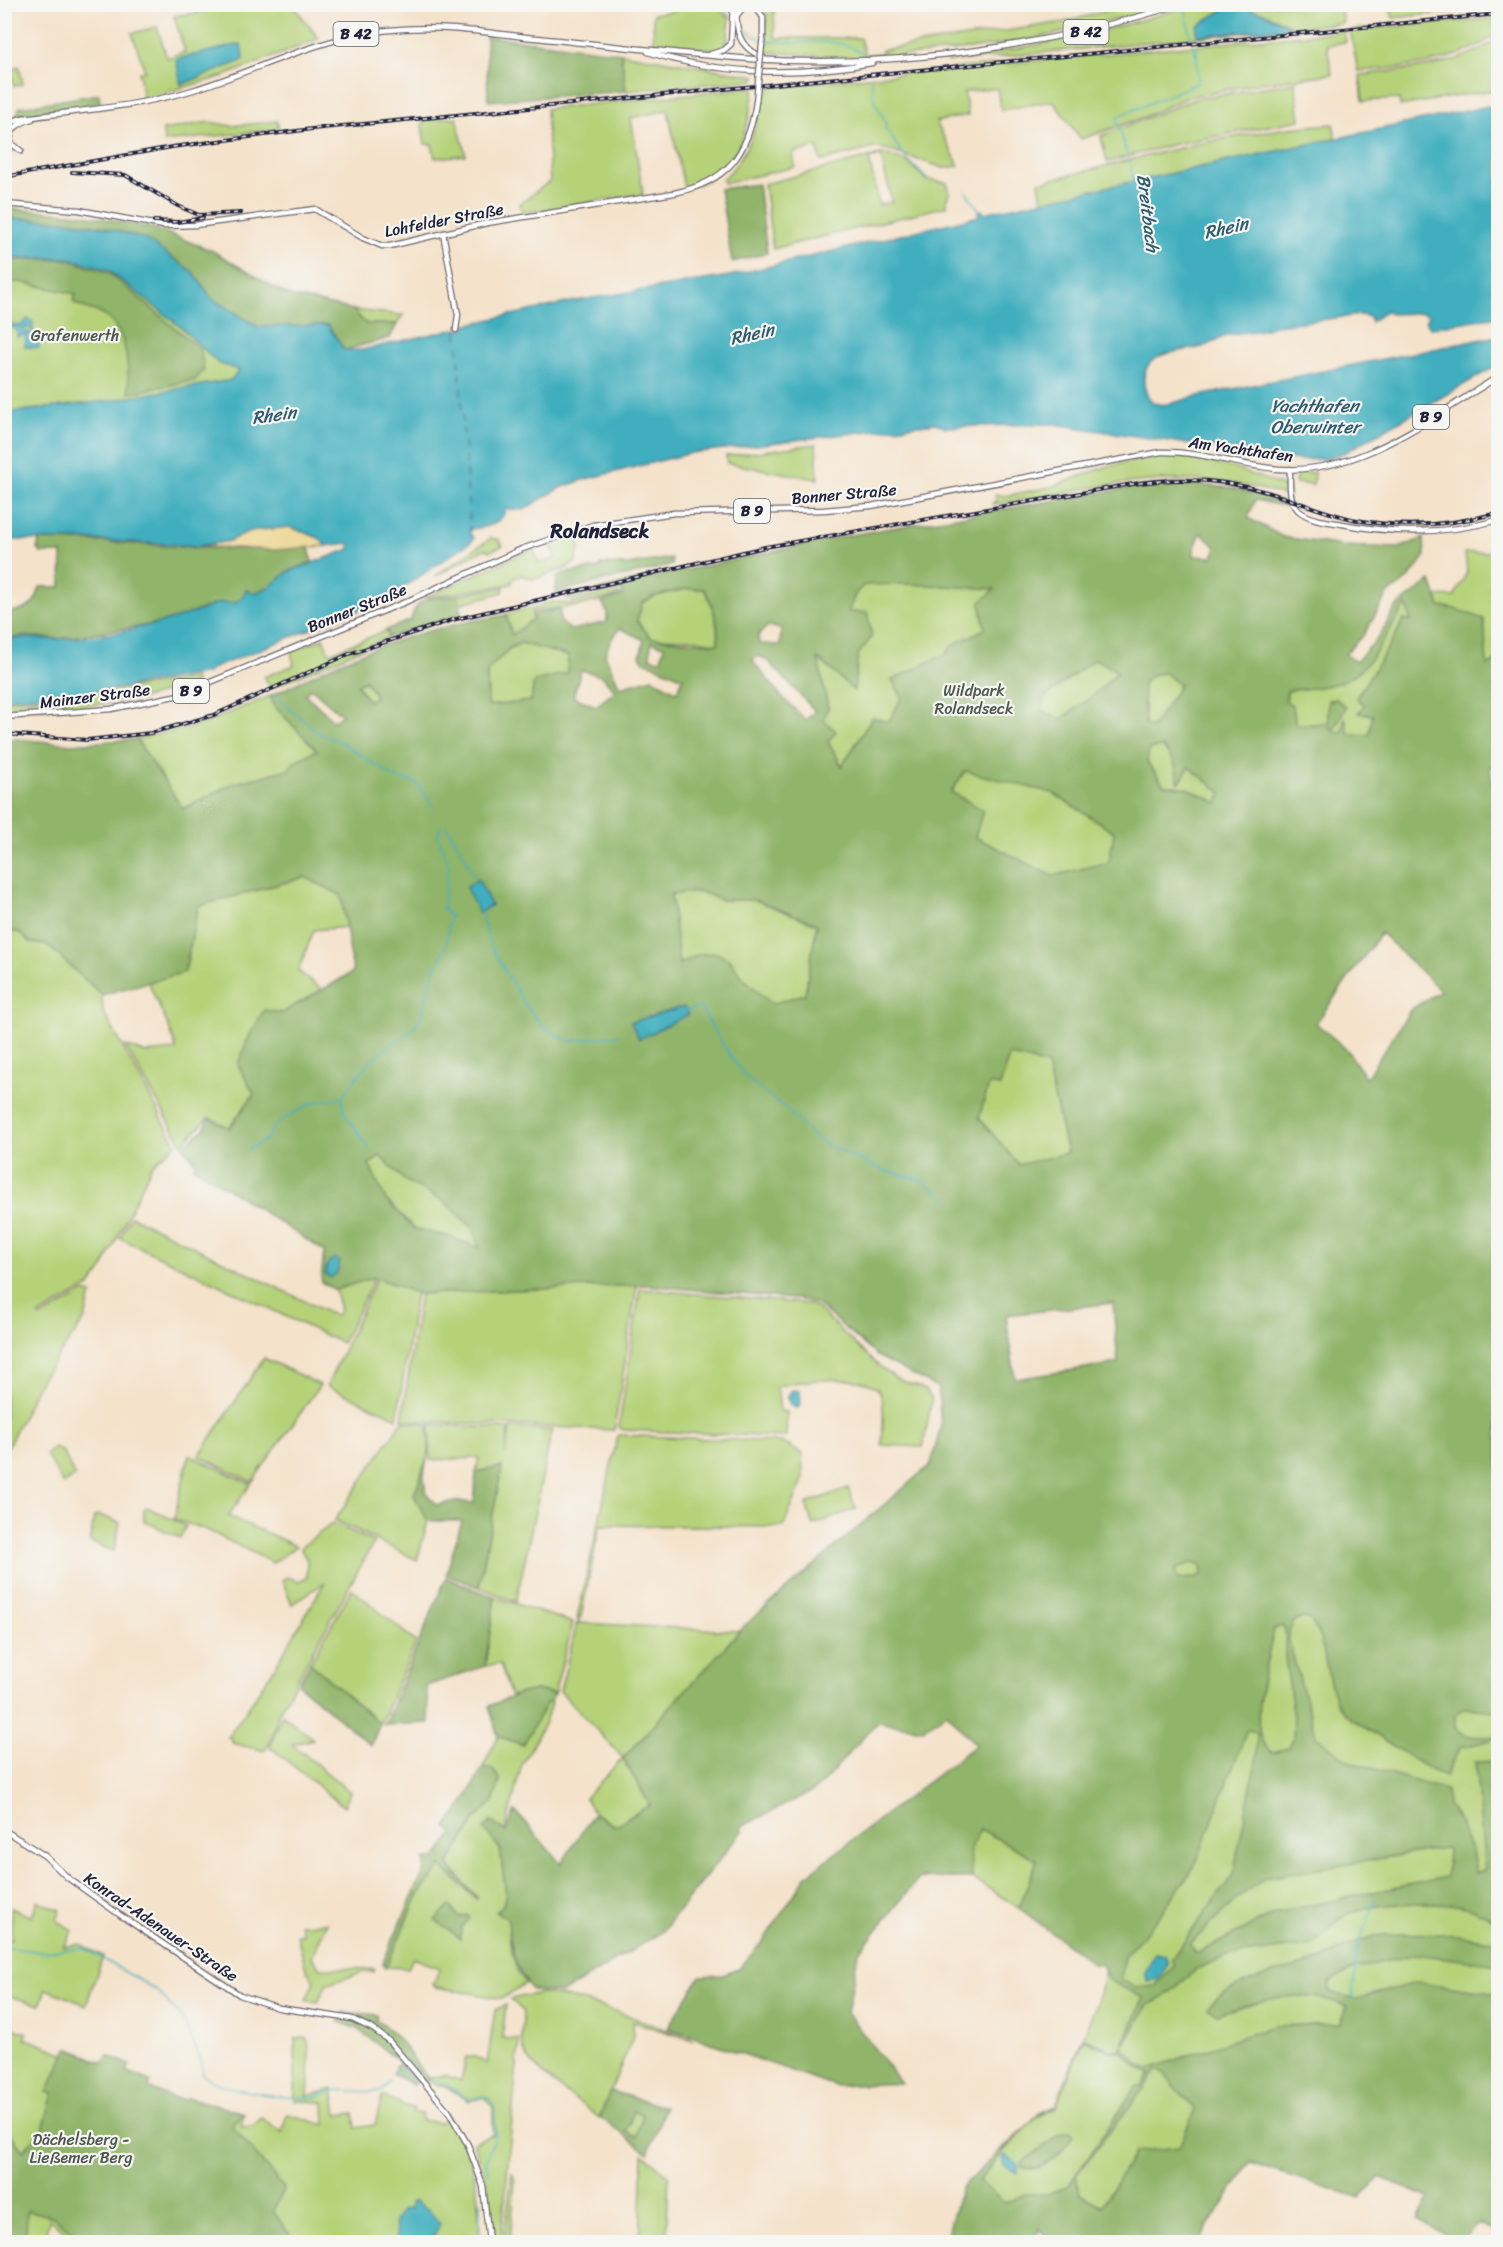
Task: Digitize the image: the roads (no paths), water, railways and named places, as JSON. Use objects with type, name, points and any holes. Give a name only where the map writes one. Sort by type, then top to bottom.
[{"type":"highway","name":"B 42","points":[[4,123],[24,118]]},
{"type":"highway","points":[[5,152],[7,140]]},
{"type":"main road","points":[[734,4],[738,37],[752,53],[771,60]]},
{"type":"main road","points":[[707,56],[722,52],[731,44],[734,4]]},
{"type":"main road","name":"B 42","points":[[24,118],[129,105],[178,94],[316,44],[382,30],[447,29],[707,56],[771,60],[892,60],[988,50],[1051,39],[1182,4]]},
{"type":"main road","points":[[736,17],[743,5],[754,5],[763,17],[759,72]]},
{"type":"main road","points":[[637,48],[661,56],[759,72],[846,68],[892,60]]},
{"type":"main road","name":"Lohfelder Straße","points":[[4,204],[79,210],[164,226],[195,225],[315,209],[363,238],[386,246],[492,222],[674,193],[698,187],[716,177],[739,154],[751,129],[759,72]]},
{"type":"main road","points":[[21,151],[7,140],[16,126],[44,116]]},
{"type":"main road","points":[[443,233],[458,315],[456,330]]},
{"type":"main road","name":"Am Yachthafen","points":[[1102,461],[1151,453],[1180,452],[1290,469],[1326,467],[1362,456],[1498,377]]},
{"type":"main road","name":"Bonner Straße","points":[[253,664],[403,603],[522,549],[593,525],[674,513],[824,510],[871,506],[1102,461]]},
{"type":"main road","points":[[1290,469],[1294,503],[1301,512],[1312,518],[1378,530],[1412,532],[1457,529],[1498,520]]},
{"type":"main road","name":"Mainzer Straße","points":[[4,717],[111,710],[146,704],[194,690],[253,664]]},
{"type":"main road","name":"Konrad-Adenauer-Straße","points":[[4,1830],[45,1856],[68,1878],[121,1916],[237,1993],[279,2008],[352,2019],[388,2041],[449,2112],[468,2145],[483,2186],[489,2242]]},
{"type":"water","points":[[1240,6],[1264,13],[1291,27],[1197,36],[1197,26],[1226,8]]},
{"type":"water","points":[[241,44],[244,60],[181,85],[176,59]]},
{"type":"water","points":[[1498,104],[1498,316],[1430,328],[1426,322],[1429,316],[1424,313],[1390,314],[1386,311],[1371,322],[1370,317],[1361,315],[1276,325],[1263,330],[1223,337],[1202,347],[1165,354],[1150,363],[1145,371],[1144,381],[1150,399],[1155,403],[1169,404],[1193,397],[1498,336],[1498,365],[1344,453],[1324,459],[1298,460],[1053,424],[946,427],[935,423],[691,453],[583,480],[560,488],[523,510],[506,509],[497,522],[471,529],[470,534],[474,538],[472,541],[386,599],[211,669],[208,673],[109,690],[5,698],[5,640],[78,638],[160,623],[216,604],[236,602],[246,590],[255,593],[269,587],[288,572],[350,549],[349,543],[326,546],[319,538],[290,527],[249,531],[229,541],[200,546],[93,540],[5,540],[5,413],[107,401],[231,380],[239,370],[218,363],[182,328],[108,270],[69,258],[5,258],[4,218],[65,221],[104,227],[145,239],[193,272],[212,299],[258,327],[328,325],[344,350],[362,350],[454,329],[465,329],[464,325],[575,301],[729,276],[979,216],[978,212],[982,210],[984,213]]},
{"type":"water","points":[[28,319],[33,322],[33,330],[25,327],[24,332],[35,333],[33,341],[39,343],[39,348],[25,347],[26,335],[17,337],[16,328],[10,328],[11,324],[20,326]]},
{"type":"water","points":[[478,879],[491,905],[479,913],[466,888]]},
{"type":"water","points":[[684,1007],[688,1015],[639,1039],[631,1022]]},
{"type":"water","points":[[334,1258],[340,1262],[337,1273],[331,1278],[325,1274],[327,1264]]},
{"type":"water","points":[[792,1390],[799,1391],[801,1398],[799,1407],[796,1408],[792,1406],[787,1397]]},
{"type":"water","points":[[1155,1953],[1165,1955],[1168,1964],[1159,1979],[1148,1981],[1145,1973]]},
{"type":"water","points":[[1005,2155],[1018,2164],[1018,2173],[1005,2167],[1002,2158]]},
{"type":"water","points":[[414,2201],[429,2210],[440,2224],[431,2242],[397,2242],[395,2221],[402,2210],[410,2209],[410,2203]]},
{"type":"waterway","points":[[724,4],[728,16]]},
{"type":"waterway","points":[[1189,10],[1219,4]]},
{"type":"waterway","points":[[1218,6],[1226,8]]},
{"type":"waterway","name":"Breitbach","points":[[1185,7],[1191,39]]},
{"type":"waterway","points":[[739,19],[749,32],[762,39],[778,42],[832,43],[848,46],[862,54]]},
{"type":"waterway","name":"Breitbach","points":[[1119,127],[1117,120],[1119,116],[1198,83],[1197,58],[1192,45]]},
{"type":"waterway","name":"Breitbach","points":[[1197,45],[1197,58]]},
{"type":"waterway","points":[[871,79],[874,100],[886,123],[885,128],[904,156],[927,179]]},
{"type":"waterway","name":"Breitbach","points":[[1120,130],[1127,155]]},
{"type":"waterway","name":"Breitbach","points":[[1131,167],[1133,181]]},
{"type":"waterway","points":[[966,192],[981,212]]},
{"type":"waterway","points":[[274,696],[322,735],[341,742],[397,779],[415,782],[433,806]]},
{"type":"waterway","points":[[446,825],[466,858],[474,877]]},
{"type":"waterway","points":[[440,826],[438,837],[449,864],[443,909],[450,916],[446,946]]},
{"type":"waterway","points":[[480,912],[490,945],[525,1005],[545,1029],[571,1041],[619,1035]]},
{"type":"waterway","points":[[249,1149],[267,1139],[272,1129],[285,1118],[312,1103],[342,1097],[368,1063],[414,1028],[421,1017],[434,972],[446,947]]},
{"type":"waterway","points":[[685,1011],[700,1007],[747,1079],[784,1107],[817,1140],[882,1170],[922,1180],[951,1202]]},
{"type":"waterway","points":[[342,1098],[344,1112],[369,1149]]},
{"type":"waterway","points":[[1352,2000],[1358,1944],[1376,1899]]},
{"type":"waterway","points":[[4,1947],[43,1952],[84,1948],[156,1990],[182,2018],[201,2060],[203,2075],[223,2085],[270,2095],[310,2098],[337,2090],[382,2091],[390,2081]]},
{"type":"waterway","points":[[393,2074],[395,2070],[403,2069],[414,2080]]},
{"type":"waterway","points":[[431,2082],[446,2084],[469,2100],[484,2096],[490,2099],[494,2107],[496,2132],[486,2161],[489,2175]]},
{"type":"waterway","points":[[479,2242],[480,2201]]},
{"type":"railway","points":[[4,177],[172,147],[312,129],[1498,14]]},
{"type":"railway","points":[[72,172],[125,175],[178,206],[199,215],[241,213]]},
{"type":"railway","points":[[154,221],[177,222],[203,218]]},
{"type":"railway","points":[[4,734],[87,740],[151,733],[214,715],[349,654],[452,620],[765,547],[1133,484],[1167,480],[1219,482],[1253,488],[1324,511],[1375,523],[1411,525],[1446,523],[1498,513]]},
{"type":"district","name":"Rolandseck","points":[[600,531]]},
{"type":"water label","name":"Rhein","points":[[1226,228]]},
{"type":"water label","name":"Rhein","points":[[752,334]]},
{"type":"water label","name":"Rhein","points":[[274,415]]},
{"type":"water label","name":"Yachthafen Oberwinter","points":[[1315,416]]},
{"type":"park label","name":"Grafenwerth","points":[[75,335]]},
{"type":"park label","name":"Wildpark Rolandseck","points":[[974,699]]},
{"type":"park label","name":"Dächelsberg - Ließemer Berg","points":[[81,2148]]}]
